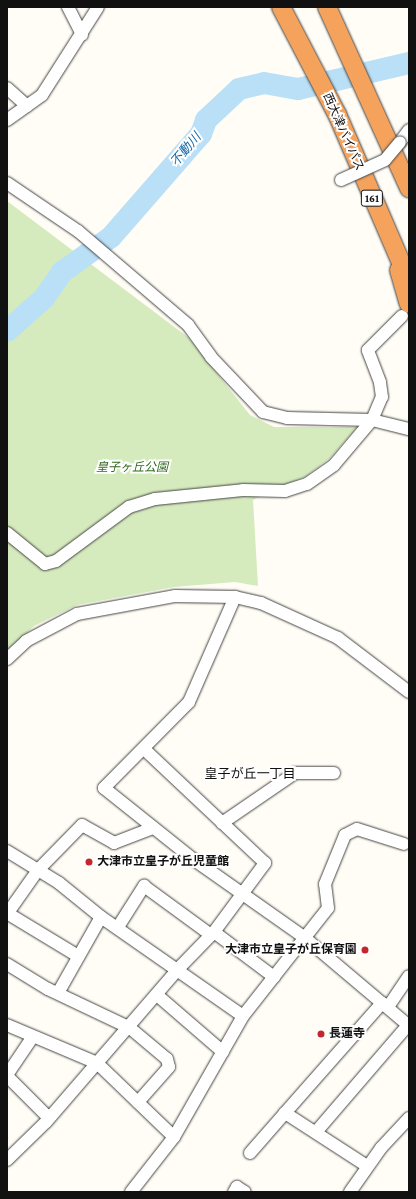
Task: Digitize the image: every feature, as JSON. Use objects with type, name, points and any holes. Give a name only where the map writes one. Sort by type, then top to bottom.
[{"type":"highway","name":"西大津バイパス","points":[[281,7],[304,48],[337,114],[393,248],[409,281]]},
{"type":"highway","points":[[328,7],[369,94],[409,188]]},
{"type":"highway","points":[[393,248],[406,310]]},
{"type":"street","points":[[68,7],[82,35]]},
{"type":"street","points":[[7,120],[27,106],[55,78],[98,7]]},
{"type":"street","points":[[7,88],[27,106]]},
{"type":"street","points":[[341,180],[385,160],[409,130]]},
{"type":"street","points":[[7,182],[78,231],[188,325],[211,357],[263,412],[287,418],[372,420],[409,429]]},
{"type":"street","points":[[7,533],[45,564],[56,561],[129,506],[155,499],[243,490],[285,491],[300,487],[334,465],[372,420],[382,397],[380,382],[368,350],[406,310]]},
{"type":"street","points":[[7,660],[26,641],[77,614],[175,596],[235,597],[261,603],[338,638],[409,692]]},
{"type":"street","points":[[235,597],[189,702],[104,788],[153,828],[305,938],[409,1026],[316,1132]]},
{"type":"street","points":[[7,1160],[49,1118],[130,1028],[178,969],[213,933],[241,893],[265,863],[144,749]]},
{"type":"street","points":[[222,823],[295,773],[334,773]]},
{"type":"street","points":[[78,956],[7,914],[38,870],[82,825],[114,843],[153,828]]},
{"type":"street","points":[[131,1192],[174,1137],[243,1016],[328,908],[324,884],[345,835],[357,829],[404,844]]},
{"type":"street","points":[[7,851],[38,870],[101,917],[118,927],[243,1016]]},
{"type":"street","points":[[118,927],[144,886],[274,977]]},
{"type":"street","points":[[58,993],[101,917]]},
{"type":"street","points":[[7,964],[58,993],[130,1028],[167,1059],[169,1067],[138,1102]]},
{"type":"street","points":[[250,1153],[385,1005],[409,976]]},
{"type":"street","points":[[157,995],[223,1052]]},
{"type":"street","points":[[7,1025],[32,1038],[97,1063],[174,1137]]},
{"type":"street","points":[[32,1038],[7,1075],[49,1118]]},
{"type":"street","points":[[286,1113],[308,1131],[316,1132],[367,1166]]},
{"type":"street","points":[[350,1192],[367,1166],[409,1118]]},
{"type":"street","points":[[234,1192],[238,1188],[245,1192]]},
{"type":"green space","name":"皇子ヶ丘公園","points":[[7,201],[189,338],[250,415],[274,427],[357,427],[330,458],[306,476],[253,500],[258,586],[235,582],[174,587],[77,605],[34,626],[7,652]]},
{"type":"waterway","name":"不動川","points":[[7,331],[44,298],[62,272],[111,237],[201,134],[206,120],[239,89],[264,83],[298,89],[409,63]]},
{"type":"place","name":"大津市立皇子が丘児童館","points":[[89,862]]},
{"type":"place","name":"大津市立皇子が丘保育園","points":[[365,950]]},
{"type":"place","name":"長蓮寺","points":[[321,1034]]},
{"type":"district","name":"皇子が丘一丁目","points":[[250,774]]}]
